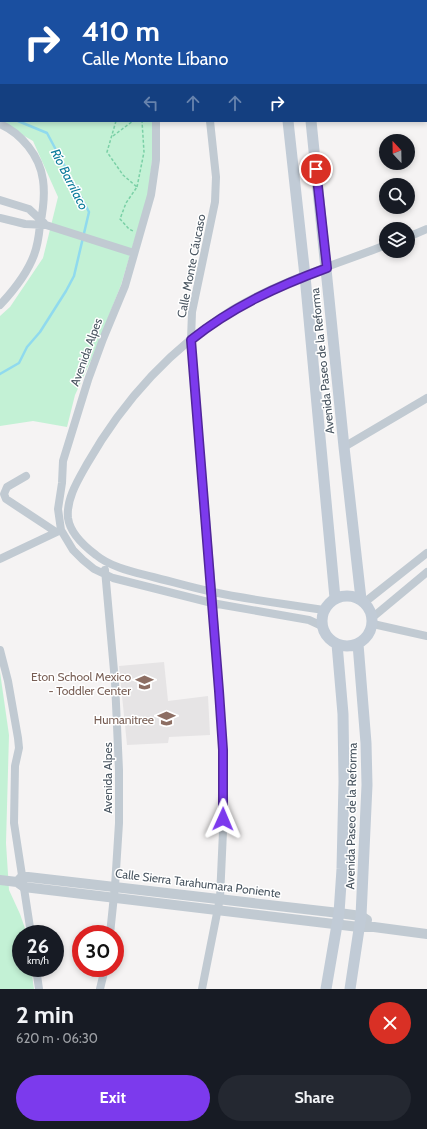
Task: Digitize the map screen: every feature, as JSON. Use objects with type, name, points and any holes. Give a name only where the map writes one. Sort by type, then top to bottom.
[{"type":"main road","name":"Avenida Paseo de la Reforma","points":[[288,122],[305,276],[335,598]]},
{"type":"main road","name":"Avenida Paseo de la Reforma","points":[[311,122],[344,447],[363,601]]},
{"type":"main road","points":[[344,595],[353,596],[363,601],[370,609],[373,620],[368,635],[358,644],[351,646],[337,644],[330,639],[322,626],[324,610],[329,603],[335,598],[344,595]]},
{"type":"main road","name":"Avenida Paseo de la Reforma","points":[[326,989],[339,913],[344,782],[343,714],[337,644]]},
{"type":"main road","name":"Avenida Paseo de la Reforma","points":[[350,989],[361,916],[367,785],[366,743],[358,644]]},
{"type":"street","name":"Avenida Alpes","points":[[104,574],[83,560],[58,531],[58,508],[62,483],[63,461],[88,380],[103,338],[125,286],[140,233],[152,188],[156,160],[156,122]]},
{"type":"street","name":"Calle Monte Cáucaso","points":[[202,989],[220,898],[223,817],[223,750],[212,592],[191,340],[192,312],[215,202],[216,177],[210,122]]},
{"type":"street","points":[[0,124],[19,136],[34,155],[40,168],[44,186],[45,224],[28,268],[11,294],[0,305]]},
{"type":"street","points":[[0,200],[29,209],[45,224]]},
{"type":"street","points":[[0,218],[24,224],[45,224],[134,254]]},
{"type":"street","points":[[415,234],[427,229]]},
{"type":"street","points":[[324,610],[212,592],[127,570],[106,562],[88,548],[70,526],[68,506],[74,489],[97,446],[134,395],[161,365],[191,340],[208,326],[245,303],[305,276],[379,248]]},
{"type":"street","points":[[344,447],[427,398]]},
{"type":"street","points":[[26,476],[7,487],[4,494],[6,499],[58,531]]},
{"type":"street","points":[[62,483],[74,489]]},
{"type":"street","points":[[0,559],[70,526]]},
{"type":"street","points":[[363,601],[427,553]]},
{"type":"street","name":"Avenida Alpes","points":[[106,562],[104,574],[115,682],[118,732],[119,823],[111,925]]},
{"type":"street","points":[[373,620],[427,572]]},
{"type":"street","points":[[104,574],[212,603],[309,620],[322,626]]},
{"type":"street","points":[[373,620],[427,636]]},
{"type":"street","points":[[0,650],[13,706],[18,743],[15,766],[14,823],[21,882],[29,925]]},
{"type":"street","name":"Calle Sierra Tarahumara Poniente","points":[[0,880],[115,886],[361,916]]},
{"type":"street","name":"Calle Sierra Tarahumara Poniente","points":[[21,882],[114,899],[427,934]]},
{"type":"street","points":[[361,916],[374,927]]},
{"type":"street","points":[[37,977],[39,989]]},
{"type":"street","points":[[100,989],[102,977]]},
{"type":"path","points":[[116,122],[108,152],[123,175],[137,187]]},
{"type":"path","points":[[113,136],[132,122]]},
{"type":"path","points":[[140,233],[129,229],[120,219],[126,203],[137,187],[144,152],[142,122]]},
{"type":"shaded area","name":"Humanitree","points":[[164,662],[168,701],[208,696],[210,735],[169,737],[168,743],[127,745],[119,666]]},
{"type":"green space","points":[[0,122],[153,122],[155,135],[148,195],[121,285],[92,358],[75,395],[67,427],[33,421],[0,426],[0,316],[10,307],[43,258],[58,197],[33,141]]},
{"type":"green space","points":[[0,672],[9,735],[6,843],[9,890],[24,925],[12,925],[12,977],[32,977],[34,989],[0,989]]},
{"type":"waterway","name":"Río Barrilaco","points":[[0,374],[19,363],[27,347],[40,332],[66,291],[74,276],[89,212],[47,133],[20,122]]},
{"type":"place","name":"Eton School Mexico - Toddler Center","points":[[144,683]]},
{"type":"place","name":"Humanitree","points":[[167,719]]},
{"type":"route","points":[[223,819],[223,750],[212,592],[191,340],[208,326],[251,300],[273,289],[327,268],[316,169]]}]
